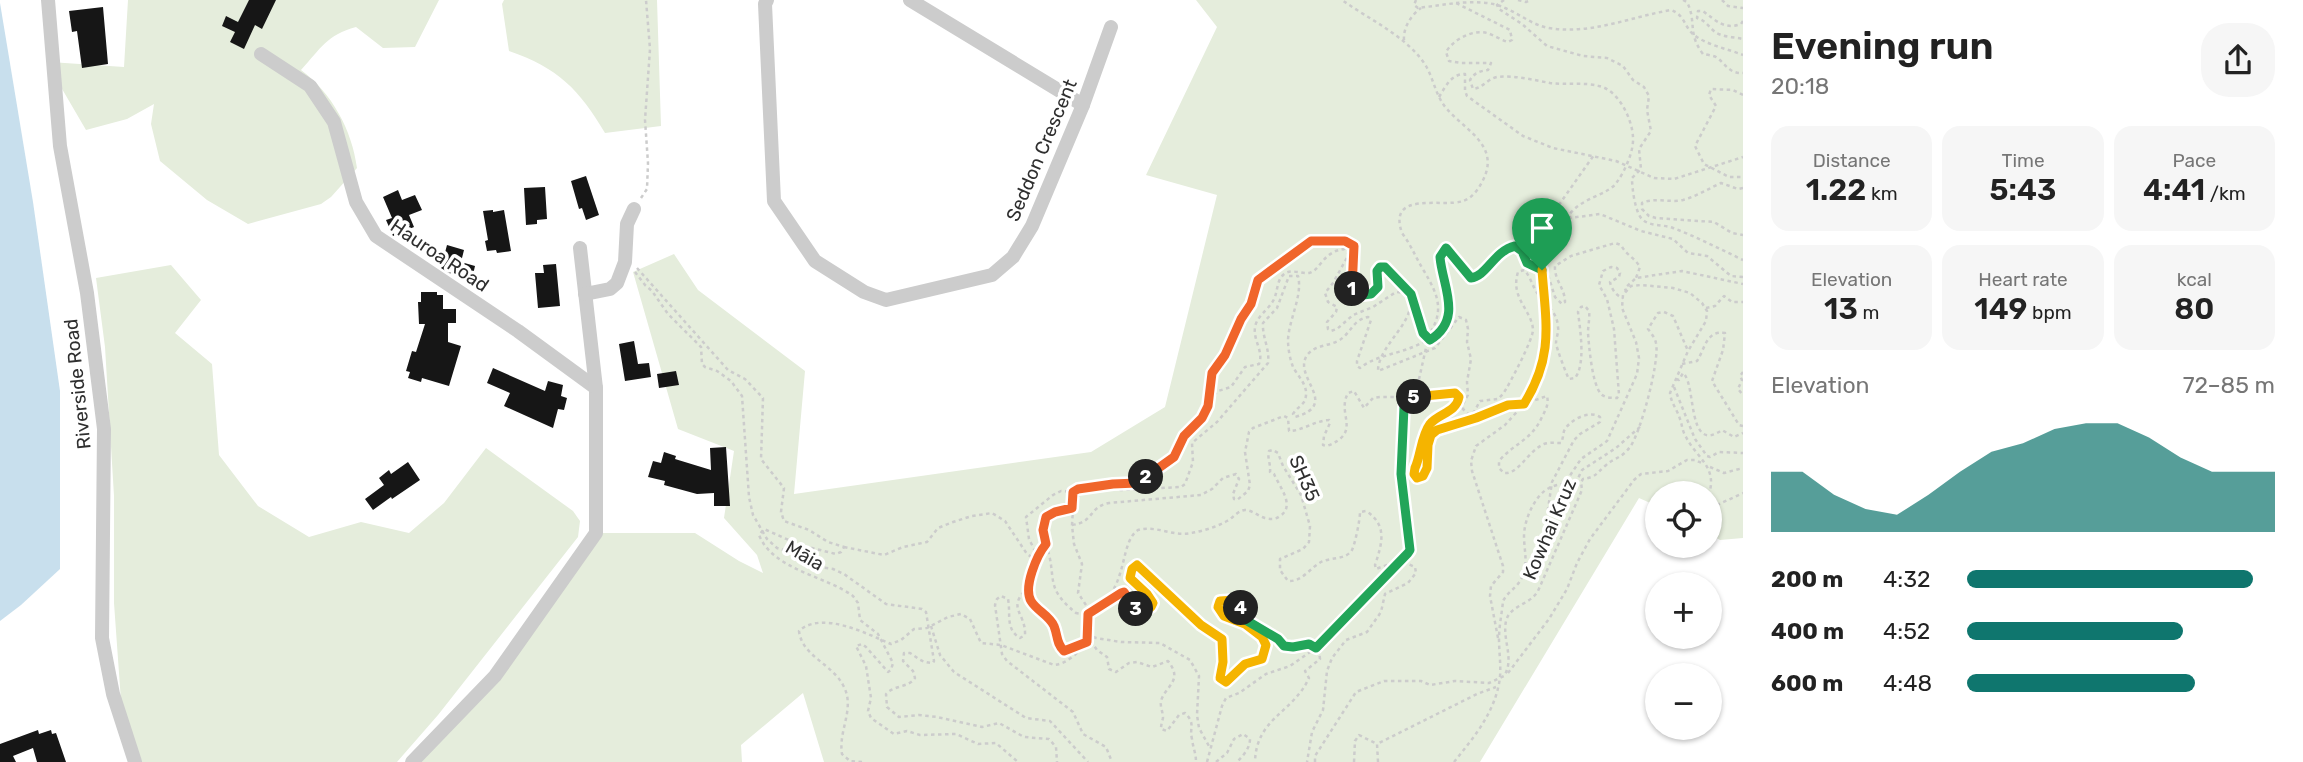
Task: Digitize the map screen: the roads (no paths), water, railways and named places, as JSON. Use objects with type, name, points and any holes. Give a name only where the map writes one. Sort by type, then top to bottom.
[{"type":"street","name":"Riverside Road","points":[[48,0],[60,146],[87,293],[104,429],[102,638],[113,694],[135,762]]},
{"type":"street","name":"Seddon Crescent","points":[[767,0],[765,4],[774,201],[815,261],[864,292],[886,300],[992,275],[1013,257],[1032,226],[1083,105],[1111,27]]},
{"type":"street","points":[[910,0],[1083,105]]},
{"type":"street","name":"Hauroa Road","points":[[261,54],[310,86],[334,122],[356,202],[376,236],[518,331],[596,388]]},
{"type":"street","points":[[585,294],[610,289],[617,283],[625,257],[627,223],[634,209]]},
{"type":"street","points":[[412,762],[495,676],[596,533],[596,388],[580,248]]},
{"type":"water","points":[[0,3],[33,202],[60,391],[60,569],[0,621]]}]
